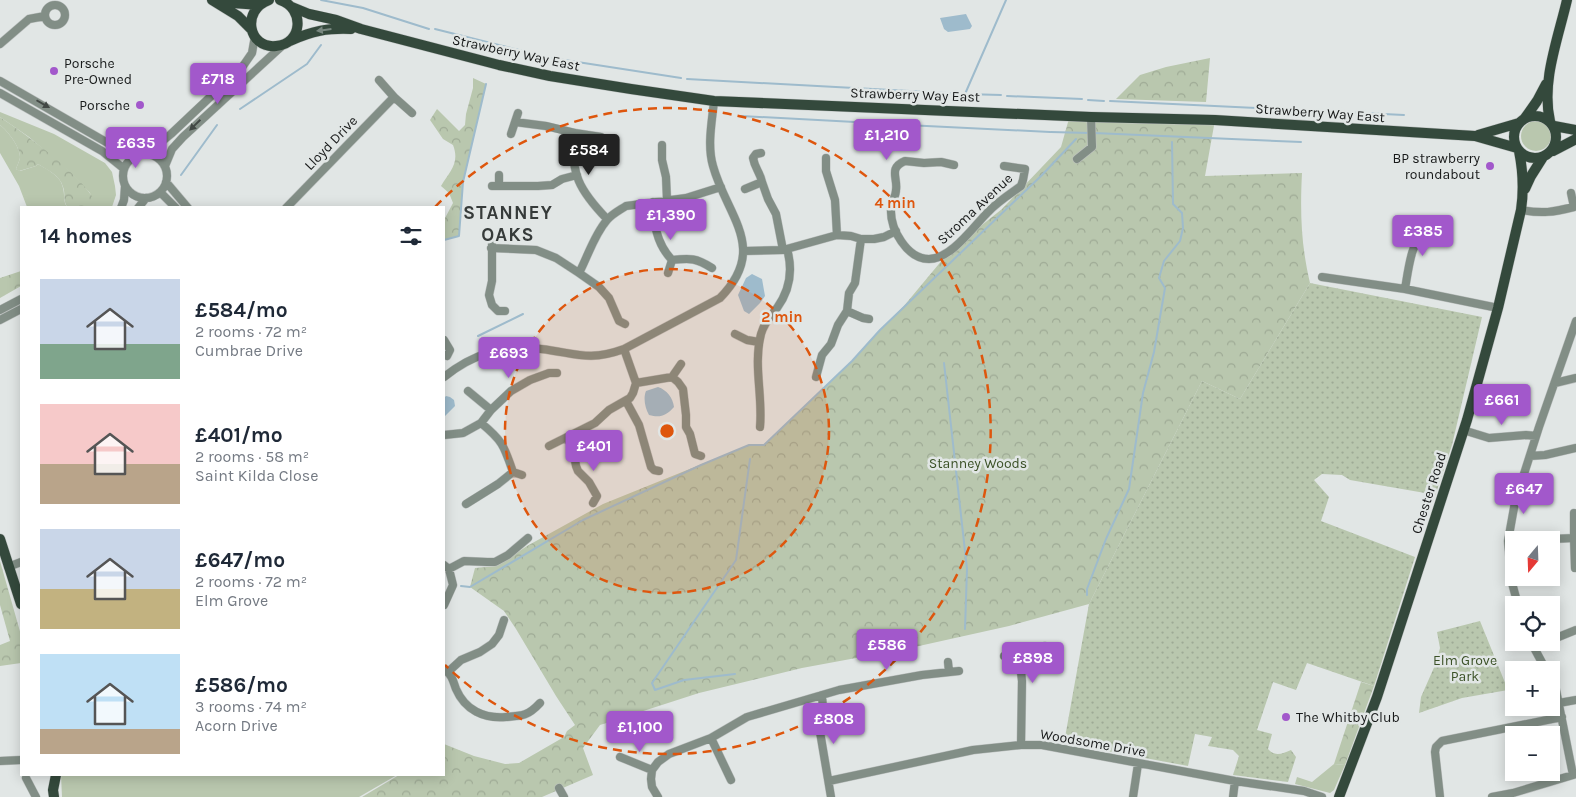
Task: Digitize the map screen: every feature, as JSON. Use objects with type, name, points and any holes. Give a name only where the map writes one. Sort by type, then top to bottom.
[{"type":"main road","name":"Strawberry Way East","points":[[280,0],[309,14],[450,53],[550,76],[631,90],[714,101],[1091,117],[1215,120],[1475,136],[1518,149]]},
{"type":"main road","points":[[1547,154],[1555,146],[1557,140],[1548,104],[1548,81],[1567,0]]},
{"type":"main road","points":[[214,1],[238,16],[260,42],[275,46],[286,43],[295,34],[298,18],[292,7]]},
{"type":"main road","points":[[214,1],[264,2]]},
{"type":"main road","points":[[254,33],[252,16],[264,2]]},
{"type":"main road","name":"Strawberry Way East","points":[[286,43],[307,33],[322,29],[361,29]]},
{"type":"main road","points":[[1548,81],[1537,101],[1516,128],[1514,135],[1518,149],[1530,158],[1537,158],[1576,139]]},
{"type":"main road","points":[[1522,121],[1530,116],[1538,116],[1544,117],[1552,124],[1576,130]]},
{"type":"main road","name":"Strawberry Way East","points":[[1475,136],[1522,121]]},
{"type":"main road","name":"Chester Road","points":[[1339,797],[1376,697],[1464,430],[1498,308],[1521,210],[1523,192],[1518,149]]},
{"type":"main road","name":"Chester Road","points":[[1523,192],[1534,170],[1547,154]]},
{"type":"main road","points":[[0,538],[20,601]]},
{"type":"main road","points":[[48,776],[53,794]]},
{"type":"main road","points":[[53,794],[56,776]]},
{"type":"street","points":[[0,44],[29,20],[46,16]]},
{"type":"street","points":[[148,153],[171,134],[243,66],[252,52],[254,33]]},
{"type":"street","points":[[165,166],[172,149],[183,137],[286,43]]},
{"type":"street","points":[[380,80],[394,97],[412,113]]},
{"type":"street","points":[[0,81],[132,157]]},
{"type":"street","points":[[0,93],[102,150],[123,168]]},
{"type":"street","name":"Lloyd Drive","points":[[288,206],[394,97]]},
{"type":"street","points":[[445,376],[469,359],[492,351],[505,349],[527,347],[586,356],[605,355],[624,349],[720,298],[731,287],[737,276],[744,252],[740,229],[712,165],[710,146],[714,101]]},
{"type":"street","points":[[511,134],[518,113]]},
{"type":"street","points":[[1077,159],[1092,147],[1091,117]]},
{"type":"street","points":[[515,122],[601,137]]},
{"type":"street","points":[[575,133],[573,147],[574,165],[577,175],[589,200],[607,219]]},
{"type":"street","points":[[663,146],[662,160],[666,177],[667,200]]},
{"type":"street","points":[[122,206],[124,200],[123,168],[132,157],[148,153],[156,156],[165,166],[167,173],[166,182],[160,192],[154,196],[146,198],[136,196],[124,186]]},
{"type":"street","points":[[760,427],[762,405],[759,388],[759,342],[764,324],[781,302],[790,283],[790,273],[776,214],[750,156],[761,153]]},
{"type":"street","points":[[826,158],[826,171],[835,200],[837,235]]},
{"type":"street","points":[[744,252],[785,250],[837,235],[861,239],[884,237],[896,231],[891,209],[896,190],[895,171],[898,166],[905,160],[919,163],[935,162],[950,164],[943,172]]},
{"type":"street","name":"Stroma Avenue","points":[[896,231],[905,247],[919,258],[936,259],[945,255],[989,211],[1021,186],[1025,170],[1004,166]]},
{"type":"street","points":[[499,175],[496,186],[552,185],[577,175]]},
{"type":"street","points":[[166,182],[186,206]]},
{"type":"street","points":[[745,189],[762,182]]},
{"type":"street","points":[[579,273],[587,259],[595,237],[607,219],[626,206],[686,198],[721,187]]},
{"type":"street","points":[[160,192],[174,206]]},
{"type":"street","points":[[1521,210],[1550,213],[1574,207],[1571,193]]},
{"type":"street","points":[[140,206],[146,198]]},
{"type":"street","points":[[653,202],[654,224],[658,241],[672,260]]},
{"type":"street","points":[[1405,289],[1412,256],[1419,236],[1439,222]]},
{"type":"street","points":[[826,372],[817,373],[822,355],[829,348],[838,325],[847,311],[849,293],[855,282],[861,239]]},
{"type":"street","points":[[494,320],[502,311],[492,305],[489,295],[492,281],[492,245],[536,250],[556,258],[595,283],[609,298],[622,322],[615,329]]},
{"type":"street","points":[[672,260],[691,258],[712,268]]},
{"type":"street","points":[[668,273],[672,260]]},
{"type":"street","points":[[1322,277],[1405,289],[1498,308]]},
{"type":"street","points":[[0,310],[20,300]]},
{"type":"street","points":[[0,320],[20,310]]},
{"type":"street","points":[[847,311],[869,319]]},
{"type":"street","points":[[1512,531],[1515,502],[1576,321]]},
{"type":"street","points":[[735,334],[747,340],[759,342]]},
{"type":"street","points":[[445,342],[451,352]]},
{"type":"street","points":[[549,446],[595,423],[609,410],[630,398],[636,383],[624,349]]},
{"type":"street","points":[[548,364],[549,373]]},
{"type":"street","points":[[636,383],[672,377],[681,364]]},
{"type":"street","points":[[445,435],[463,433],[481,423],[490,410],[511,391],[530,380],[549,373],[557,373]]},
{"type":"street","points":[[672,377],[683,389],[686,427],[690,434],[695,456]]},
{"type":"street","points":[[1555,383],[1576,378]]},
{"type":"street","points":[[468,391],[490,410]]},
{"type":"street","points":[[626,401],[639,425],[648,459],[656,471],[648,477]]},
{"type":"street","points":[[481,423],[495,434],[504,445],[513,472]]},
{"type":"street","points":[[1464,430],[1489,438],[1536,436]]},
{"type":"street","points":[[568,438],[573,448],[578,471],[589,482],[598,498]]},
{"type":"street","points":[[1530,456],[1546,455],[1576,448]]},
{"type":"street","points":[[513,472],[522,475]]},
{"type":"street","points":[[466,504],[513,472]]},
{"type":"street","points":[[1574,513],[1575,568]]},
{"type":"street","points":[[445,602],[452,585],[446,567],[464,561],[495,562],[508,555],[528,538]]},
{"type":"street","points":[[1560,539],[1574,538]]},
{"type":"street","points":[[8,567],[20,562]]},
{"type":"street","points":[[504,620],[505,628],[492,644],[480,652],[461,660],[446,671],[460,698],[473,711],[483,716],[494,718],[525,715],[531,713],[540,703]]},
{"type":"street","points":[[1560,636],[1576,630]]},
{"type":"street","points":[[1004,656],[1012,657],[1045,646]]},
{"type":"street","points":[[1019,655],[1022,681],[1021,745]]},
{"type":"street","points":[[948,662],[950,672]]},
{"type":"street","points":[[658,797],[652,787],[652,770],[663,758],[711,738],[747,717],[854,687],[922,675],[958,671]]},
{"type":"street","points":[[822,695],[823,709],[819,726],[831,797]]},
{"type":"street","points":[[1560,703],[1576,700]]},
{"type":"street","points":[[1492,797],[1513,793],[1575,774],[1560,708]]},
{"type":"street","points":[[1440,797],[1435,752],[1436,747],[1442,741],[1562,717]]},
{"type":"street","points":[[711,738],[732,780]]},
{"type":"street","name":"Woodsome Drive","points":[[829,781],[973,750],[1021,745],[1042,745],[1138,764],[1304,791],[1322,797]]},
{"type":"street","points":[[620,757],[652,770]]},
{"type":"street","points":[[0,761],[20,760]]},
{"type":"street","points":[[1133,797],[1138,764]]},
{"type":"street","points":[[30,781],[36,797]]},
{"type":"street","points":[[1233,797],[1235,781]]},
{"type":"street","points":[[559,788],[564,797]]},
{"type":"green space","points":[[1210,58],[1206,102],[1116,99],[1140,75],[1166,67]]},
{"type":"green space","points":[[473,78],[486,84],[463,182],[459,236],[445,240],[445,218],[453,203],[449,193],[441,186],[455,162],[455,151],[453,145],[443,139],[430,120],[437,109],[459,131],[465,125],[473,88]]},
{"type":"green space","points":[[0,112],[54,134],[105,163],[112,172],[115,186],[116,195],[112,206],[94,206],[90,193],[70,172],[29,137],[0,117]]},
{"type":"green space","name":"Stanney Woods","points":[[1070,115],[1215,120],[1205,176],[1302,173],[1302,228],[1310,283],[1240,399],[1202,381],[1089,604],[1009,626],[910,648],[802,668],[699,693],[600,725],[583,748],[593,775],[542,797],[362,797],[397,776],[445,776],[445,744],[474,756],[505,764],[519,763],[564,737],[567,731],[575,725],[504,611],[470,587],[475,568],[497,566],[527,546],[603,504],[749,445],[764,445],[852,361],[903,307],[943,259],[1002,209],[1061,147]]},
{"type":"green space","points":[[0,117],[65,167],[88,190],[96,202],[94,206],[67,206],[64,190],[59,179],[38,164],[19,171],[16,169],[20,158],[18,149],[0,125]]},
{"type":"green space","points":[[1536,121],[1547,125],[1551,136],[1547,147],[1536,151],[1525,147],[1521,136],[1525,125]]},
{"type":"green space","points":[[0,125],[10,135],[18,149],[20,157],[16,169],[20,171],[38,164],[54,174],[62,184],[66,206],[27,206],[19,186],[0,153]]},
{"type":"green space","points":[[20,271],[20,287],[0,298],[0,278]]},
{"type":"green space","points":[[1310,283],[1482,317],[1452,445],[1433,502],[1425,493],[1350,480],[1342,475],[1322,474],[1314,480],[1329,497],[1321,521],[1415,557],[1374,686],[1307,663],[1296,690],[1273,682],[1257,730],[1272,734],[1268,749],[1271,752],[1279,754],[1291,750],[1296,757],[1288,782],[1233,775],[1239,756],[1233,750],[1208,746],[1212,737],[1195,734],[1188,766],[1064,743],[1089,604],[1202,381],[1240,399]]},
{"type":"green space","points":[[0,561],[20,631],[20,663],[0,666],[0,645],[10,641],[0,605]]},
{"type":"green space","name":"Elm Grove Park","points":[[1480,621],[1505,683],[1505,691],[1462,698],[1419,713],[1421,697],[1436,663],[1440,648],[1437,632]]},
{"type":"green space","points":[[1361,682],[1374,686],[1345,765],[1334,764]]},
{"type":"green space","points":[[1334,764],[1345,765],[1334,790],[1330,793],[1295,784],[1297,777],[1312,782]]},
{"type":"green space","points":[[61,776],[395,776],[359,797],[62,797]]},
{"type":"water","points":[[966,14],[972,26],[970,29],[948,32],[944,29],[940,18]]},
{"type":"water","points":[[752,274],[762,279],[765,296],[749,314],[744,311],[738,295],[746,278]]},
{"type":"water","points":[[658,387],[669,395],[674,407],[663,416],[649,415],[646,409],[646,391]]},
{"type":"water","points":[[445,397],[450,397],[454,400],[455,406],[445,416]]},
{"type":"waterway","points":[[321,0],[363,8],[429,29]]},
{"type":"waterway","points":[[1001,95],[965,94],[1006,0]]},
{"type":"waterway","points":[[435,29],[551,58]]},
{"type":"waterway","points":[[240,109],[307,64],[321,45]]},
{"type":"waterway","points":[[558,59],[681,78]]},
{"type":"waterway","points":[[687,79],[965,94]]},
{"type":"waterway","points":[[445,240],[459,236],[463,182],[486,84]]},
{"type":"waterway","points":[[1007,96],[1082,99]]},
{"type":"waterway","points":[[1088,100],[1104,101]]},
{"type":"waterway","points":[[1110,101],[1404,115]]},
{"type":"waterway","points":[[741,116],[855,122]]},
{"type":"waterway","points":[[886,124],[1050,132]]},
{"type":"waterway","points":[[181,175],[217,125]]},
{"type":"waterway","points":[[1051,132],[1089,133]]},
{"type":"waterway","points":[[1094,133],[1301,142]]},
{"type":"waterway","points":[[461,586],[470,587],[583,520],[701,465],[749,445],[764,445],[852,361],[880,330],[1042,175],[1076,139]]},
{"type":"waterway","points":[[1087,595],[1087,589],[1106,539],[1129,489],[1143,393],[1154,352],[1165,288],[1159,278],[1164,261],[1180,241],[1183,228],[1182,213],[1173,204],[1172,142]]},
{"type":"waterway","points":[[478,336],[523,314]]},
{"type":"waterway","points":[[944,363],[967,569],[965,629]]},
{"type":"waterway","points":[[735,674],[684,680],[655,690],[652,683],[736,560],[750,459]]},
{"type":"place","name":"Porsche Pre-Owned","points":[[54,71]]},
{"type":"place","name":"Porsche","points":[[140,105]]},
{"type":"place","name":"BP strawberry roundabout","points":[[1490,166]]},
{"type":"place","name":"The Whitby Club","points":[[1286,717]]},
{"type":"district","name":"STANNEY OAKS","points":[[508,224]]}]
